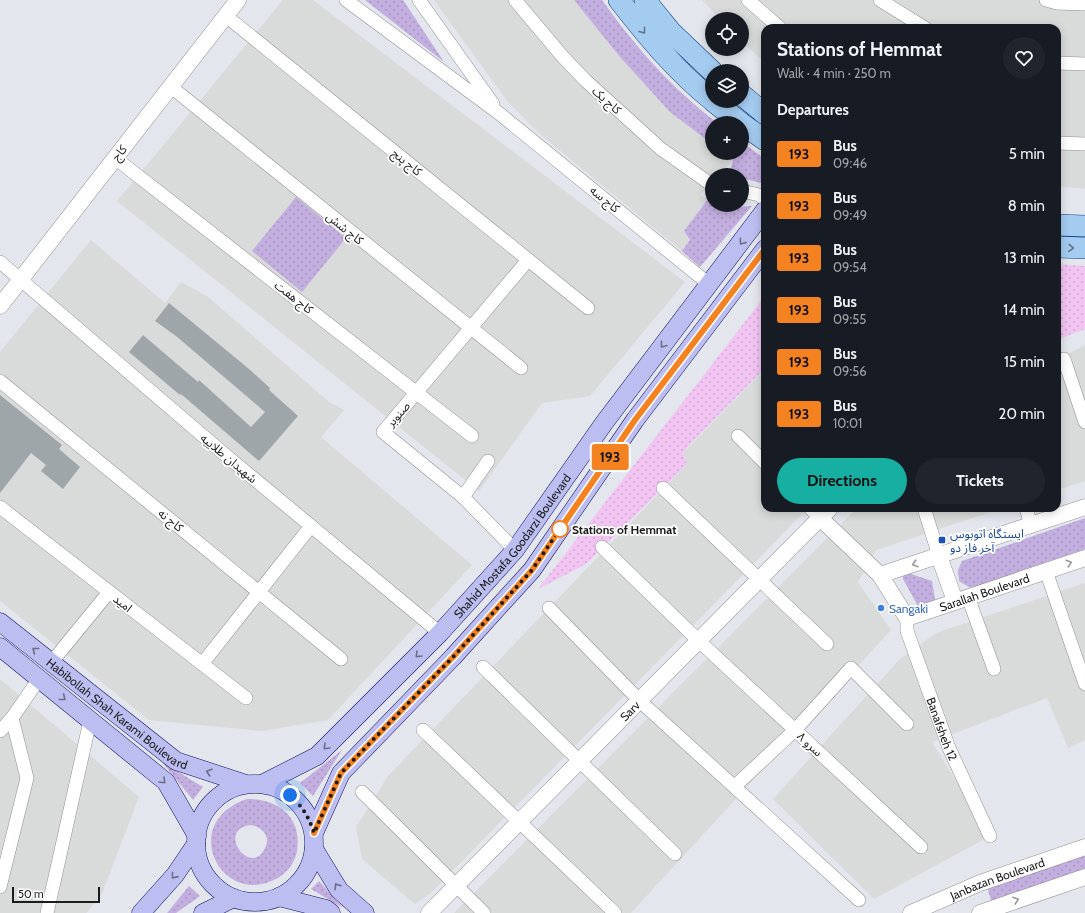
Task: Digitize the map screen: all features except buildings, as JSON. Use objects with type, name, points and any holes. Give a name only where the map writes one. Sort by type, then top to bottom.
[{"type":"main road","points":[[619,0],[656,47],[695,86],[705,94]]},
{"type":"main road","points":[[645,0],[670,32],[705,64]]},
{"type":"main road","points":[[749,101],[761,111]]},
{"type":"main road","points":[[723,108],[732,116]]},
{"type":"main road","points":[[749,129],[761,137]]},
{"type":"main road","name":"Shahid Mostafa Goodarzi Boulevard","points":[[254,784],[318,756],[440,633],[515,550],[604,423],[710,285],[761,215]]},
{"type":"main road","points":[[1061,225],[1085,226]]},
{"type":"main road","points":[[1061,247],[1085,248]]},
{"type":"main road","points":[[365,913],[339,890],[314,841],[309,818],[301,805],[290,795],[276,787],[254,784],[231,788],[218,796],[200,821],[197,840],[198,858],[204,871],[212,882],[222,891],[234,898],[249,901],[265,901],[280,897],[293,888],[303,878],[311,864],[314,841],[341,773],[453,657],[532,570],[635,420],[761,254]]},
{"type":"main road","name":"Habibollah Shah Karami Boulevard","points":[[0,622],[176,761],[254,784]]},
{"type":"main road","name":"Habibollah Shah Karami Boulevard","points":[[0,647],[166,782],[197,840]]},
{"type":"main road","points":[[141,913],[174,875],[197,840]]},
{"type":"main road","points":[[280,897],[326,909],[331,913]]},
{"type":"main road","points":[[203,913],[234,898]]},
{"type":"street","name":"کاج","points":[[0,306],[238,0]]},
{"type":"street","points":[[346,0],[500,114]]},
{"type":"street","points":[[419,0],[500,114]]},
{"type":"street","name":"کاج یک","points":[[515,0],[563,57],[585,80],[661,149],[705,180]]},
{"type":"street","points":[[748,0],[775,24]]},
{"type":"street","points":[[880,0],[918,24]]},
{"type":"street","points":[[1046,0],[1057,3],[1085,4]]},
{"type":"street","name":"کاج پنج","points":[[226,16],[588,308]]},
{"type":"street","points":[[1061,64],[1085,64]]},
{"type":"street","name":"کاج شش","points":[[170,86],[521,368]]},
{"type":"street","name":"کاج سه","points":[[500,114],[710,285]]},
{"type":"street","points":[[1061,143],[1085,144]]},
{"type":"street","name":"کاج هفت","points":[[115,158],[472,436]]},
{"type":"street","points":[[749,193],[761,196]]},
{"type":"street","name":"صنوبر","points":[[515,550],[463,497],[383,432],[528,260]]},
{"type":"street","name":"شهیدان طلاییه","points":[[0,262],[223,453],[440,633]]},
{"type":"street","points":[[1064,359],[1085,422]]},
{"type":"street","name":"کاج نه","points":[[0,381],[341,659]]},
{"type":"street","points":[[738,436],[761,459]]},
{"type":"street","points":[[463,497],[488,462]]},
{"type":"street","points":[[663,488],[758,581],[827,644]]},
{"type":"street","name":"امید","points":[[0,507],[246,698]]},
{"type":"street","points":[[880,576],[1085,507]]},
{"type":"street","name":"Sarv","points":[[429,913],[758,581],[819,512]]},
{"type":"street","points":[[821,512],[880,576],[907,618]]},
{"type":"street","points":[[925,512],[939,556],[962,599],[994,669]]},
{"type":"street","points":[[1027,512],[1032,525]]},
{"type":"street","points":[[202,664],[311,526]]},
{"type":"street","name":"سرو ۸","points":[[602,547],[699,641],[921,846]]},
{"type":"street","name":"Sarallah Boulevard","points":[[907,618],[1085,558]]},
{"type":"street","points":[[1046,571],[1085,684]]},
{"type":"street","points":[[51,663],[109,592]]},
{"type":"street","points":[[549,608],[640,700],[859,900]]},
{"type":"street","name":"Banafsheh 12","points":[[907,618],[907,631],[949,748],[990,836]]},
{"type":"street","points":[[483,667],[674,854]]},
{"type":"street","points":[[735,786],[795,730],[851,668],[907,724]]},
{"type":"street","points":[[0,731],[12,718],[39,679]]},
{"type":"street","points":[[0,888],[27,778],[12,718]]},
{"type":"street","points":[[47,913],[90,721]]},
{"type":"street","points":[[423,730],[615,913]]},
{"type":"street","points":[[362,792],[484,913]]},
{"type":"street","name":"Janbazan Boulevard","points":[[911,913],[980,883],[1085,847]]},
{"type":"street","points":[[980,913],[1085,877]]},
{"type":"shaded area","points":[[283,0],[313,0],[685,282],[590,396],[542,403],[479,491],[117,201]]},
{"type":"shaded area","points":[[365,0],[403,0],[444,62]]},
{"type":"shaded area","points":[[434,0],[574,0],[620,57],[670,112],[705,139],[705,160],[733,160],[726,168],[705,168],[705,190],[700,195],[705,198],[705,203],[684,231],[690,240],[682,251],[541,135],[507,101]]},
{"type":"shaded area","points":[[574,0],[602,0],[641,51],[669,81],[708,116],[705,116],[705,139],[670,112],[620,57]]},
{"type":"shaded area","points":[[702,0],[1085,0],[1085,189],[1061,186],[1061,24],[761,24],[761,59],[749,48],[749,12],[713,12]]},
{"type":"shaded area","points":[[749,147],[761,156],[761,183],[749,180],[749,168],[731,168],[733,160],[749,160]]},
{"type":"shaded area","points":[[296,197],[346,238],[302,292],[252,251]]},
{"type":"shaded area","points":[[705,203],[705,212],[747,212],[700,267],[682,251],[690,240],[684,231]]},
{"type":"shaded area","points":[[91,240],[165,303],[181,282],[207,296],[329,402],[344,410],[321,437],[472,565],[328,720],[262,731],[149,720],[0,601],[0,352]]},
{"type":"shaded area","points":[[1061,264],[1085,266],[1085,329],[1061,338]]},
{"type":"shaded area","points":[[761,301],[761,372],[687,447],[683,453],[687,464],[586,564],[538,589]]},
{"type":"shaded area","points":[[1085,345],[1085,481],[1061,489],[1061,357]]},
{"type":"shaded area","points":[[761,373],[761,512],[804,512],[432,892],[415,904],[362,859],[356,827],[388,776],[687,464],[683,453]]},
{"type":"shaded area","points":[[853,512],[991,512],[876,550],[858,582],[891,630],[631,913],[454,913]]},
{"type":"shaded area","points":[[1085,518],[1085,549],[978,586],[969,587],[959,581],[958,570],[962,561]]},
{"type":"shaded area","points":[[908,573],[932,581],[935,600],[918,606],[903,579],[903,576]]},
{"type":"shaded area","points":[[1085,583],[1085,740],[1068,748],[1047,698],[932,742],[990,836],[874,899],[773,799],[900,659],[936,633]]},
{"type":"shaded area","points":[[0,679],[139,797],[101,896],[86,913],[0,913]]},
{"type":"shaded area","points":[[342,750],[313,796],[300,783]]},
{"type":"shaded area","points":[[162,762],[203,787],[193,800]]},
{"type":"shaded area","points":[[247,799],[269,802],[286,812],[296,829],[298,839],[296,855],[287,871],[276,879],[256,885],[238,882],[224,872],[215,858],[211,842],[215,825],[226,810]],"holes":[[[252,825],[256,826],[265,834],[267,844],[259,856],[252,858],[245,855],[239,849],[236,842],[236,834],[241,828]]]},
{"type":"shaded area","points":[[1085,854],[1085,871],[992,903],[987,887]]},
{"type":"shaded area","points":[[319,881],[343,908],[311,889]]},
{"type":"shaded area","points":[[189,886],[200,896],[176,913],[167,913]]},
{"type":"bus line","name":"193","points":[[314,833],[331,792],[341,773],[453,657],[532,570],[635,420],[761,254]]},
{"type":"place","name":"Stations of Hemmat","points":[[560,529]]},
{"type":"place","name":"ایستگاه اتوبوس آخر فاز دو","points":[[942,540]]},
{"type":"place","name":"Sangaki","points":[[881,608]]},
{"type":"route","points":[[290,795],[301,805],[309,818],[314,833],[331,792],[341,773],[453,657],[532,570],[560,529]]}]
